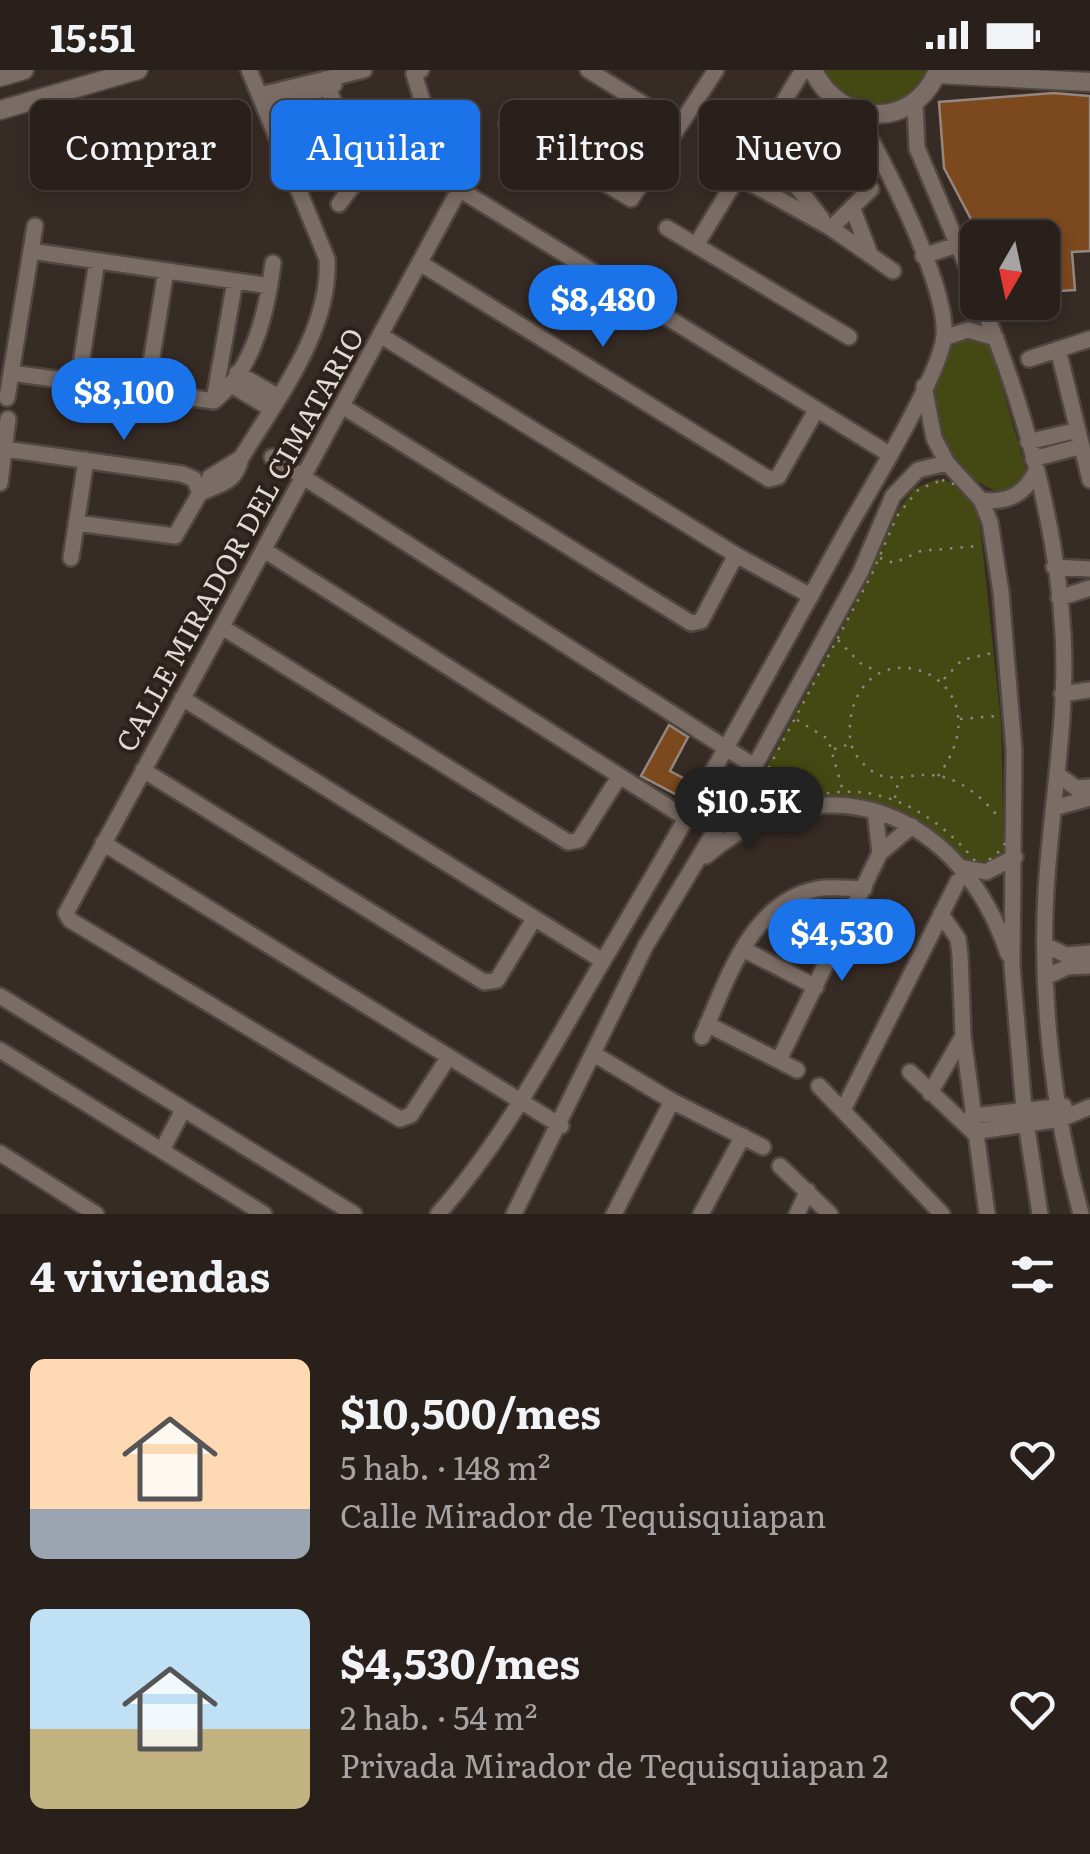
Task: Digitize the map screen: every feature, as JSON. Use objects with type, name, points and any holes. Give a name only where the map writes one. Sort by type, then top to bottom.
[{"type":"street","points":[[0,77],[24,70]]},
{"type":"street","points":[[0,110],[138,70]]},
{"type":"street","points":[[76,523],[175,536],[217,470],[241,458],[316,326],[328,272],[326,258],[250,70]]},
{"type":"street","points":[[262,102],[364,70]]},
{"type":"street","points":[[395,70],[418,72],[423,100]]},
{"type":"street","points":[[588,70],[637,100]]},
{"type":"street","points":[[679,126],[716,70]]},
{"type":"street","points":[[784,100],[802,71],[838,100]]},
{"type":"street","points":[[877,113],[887,114],[916,102],[937,72],[1090,82]]},
{"type":"street","points":[[332,82],[357,164],[354,184],[339,204]]},
{"type":"street","points":[[916,102],[917,148],[960,251]]},
{"type":"street","points":[[438,1214],[481,1162],[689,820],[889,454],[944,338],[941,313],[922,256],[877,146]]},
{"type":"street","points":[[459,190],[889,454]]},
{"type":"street","name":"CALLE MIRADOR DEL CIMATARIO","points":[[448,1058],[412,1116],[400,1120],[66,915],[459,190]]},
{"type":"street","points":[[616,190],[631,199],[637,190]]},
{"type":"street","points":[[696,245],[727,190]]},
{"type":"street","points":[[763,190],[829,227],[893,272]]},
{"type":"street","points":[[800,190],[829,227]]},
{"type":"street","points":[[829,227],[870,190]]},
{"type":"street","points":[[852,207],[870,254]]},
{"type":"street","points":[[6,398],[35,226]]},
{"type":"street","points":[[668,228],[849,337]]},
{"type":"street","points":[[922,256],[957,244]]},
{"type":"street","points":[[31,251],[270,286]]},
{"type":"street","points":[[78,384],[97,261]]},
{"type":"street","points":[[420,262],[769,479],[778,477],[815,412]]},
{"type":"street","points":[[214,401],[233,379],[264,322],[273,263]]},
{"type":"street","points":[[146,393],[166,271]]},
{"type":"street","points":[[214,401],[235,281]]},
{"type":"street","points":[[989,320],[1028,442],[1059,598],[1062,694],[1046,977],[1060,1112],[1082,1188],[1081,1214]]},
{"type":"street","points":[[944,338],[968,330],[996,338]]},
{"type":"street","points":[[380,335],[736,555],[811,596]]},
{"type":"street","points":[[1029,359],[1090,340]]},
{"type":"street","points":[[1058,349],[1089,471]]},
{"type":"street","points":[[11,374],[214,401]]},
{"type":"street","points":[[233,379],[274,403]]},
{"type":"street","points":[[924,386],[934,438],[947,463],[981,500],[990,522],[1008,652],[1015,856],[1012,966],[1025,1117],[1040,1214]]},
{"type":"street","points":[[342,406],[691,623],[701,621],[736,555]]},
{"type":"street","points":[[0,483],[8,419]]},
{"type":"street","points":[[1028,442],[1078,430]]},
{"type":"street","points":[[1034,466],[1082,446]]},
{"type":"street","points":[[4,448],[190,476],[203,492]]},
{"type":"street","points":[[272,457],[754,766]]},
{"type":"street","points":[[71,558],[86,460]]},
{"type":"street","points":[[514,1214],[561,1126],[646,945],[754,766],[861,571],[893,496],[918,470],[947,463]]},
{"type":"street","points":[[981,500],[1008,500],[1030,484],[1034,466]]},
{"type":"street","points":[[264,550],[689,820]]},
{"type":"street","points":[[1054,567],[1086,570],[1087,588],[1059,598]]},
{"type":"street","points":[[222,627],[568,842],[579,840],[619,777]]},
{"type":"street","points":[[1062,694],[1090,690]]},
{"type":"street","points":[[182,698],[603,961]]},
{"type":"street","points":[[754,766],[756,793],[784,810]]},
{"type":"street","points":[[143,770],[484,982],[496,980],[534,919]]},
{"type":"street","points":[[1054,808],[1083,793],[1057,774]]},
{"type":"street","points":[[695,865],[737,833],[784,810],[830,805],[875,811],[912,826],[961,874],[992,915],[1012,966]]},
{"type":"street","points":[[875,811],[880,853]]},
{"type":"street","points":[[778,1060],[880,853],[912,826]]},
{"type":"street","points":[[103,843],[561,1126]]},
{"type":"street","points":[[961,874],[986,872],[1015,856]]},
{"type":"street","points":[[843,1110],[961,874]]},
{"type":"street","points":[[797,1070],[704,1031],[743,949],[774,910],[819,888],[864,889]]},
{"type":"street","points":[[819,888],[854,910]]},
{"type":"street","points":[[941,914],[958,939],[963,1036],[987,1214]]},
{"type":"street","points":[[1045,945],[1067,961],[1090,966]]},
{"type":"street","points":[[743,949],[816,986]]},
{"type":"street","points":[[1046,977],[1067,961],[1090,953]]},
{"type":"street","points":[[0,996],[182,1112],[354,1214]]},
{"type":"street","points":[[930,1092],[963,1036]]},
{"type":"street","points":[[0,1050],[264,1214]]},
{"type":"street","points":[[594,1054],[672,1102],[762,1148]]},
{"type":"street","points":[[910,1072],[973,1124],[1084,1108]]},
{"type":"street","points":[[819,1086],[942,1214]]},
{"type":"street","points":[[614,1214],[672,1102]]},
{"type":"street","points":[[163,1148],[182,1112]]},
{"type":"street","points":[[701,1214],[743,1136]]},
{"type":"street","points":[[0,1153],[96,1214]]},
{"type":"street","points":[[780,1166],[830,1214]]},
{"type":"street","points":[[796,1214],[808,1192]]},
{"type":"path","points":[[942,480],[964,487],[978,502],[989,545],[1003,652],[1009,715],[1010,833],[998,855],[979,866],[944,827],[894,801],[843,791],[778,801],[760,784],[879,558],[897,516],[919,489],[942,480]]},
{"type":"path","points":[[879,558],[894,563],[921,551],[989,545]]},
{"type":"path","points":[[838,640],[860,662],[880,673]]},
{"type":"path","points":[[943,680],[962,660],[1003,652]]},
{"type":"path","points":[[938,776],[952,757],[960,732],[956,700],[943,680],[910,666],[880,673],[856,696],[848,726],[854,753],[878,775],[898,780],[938,776],[980,795],[1010,833]]},
{"type":"path","points":[[959,719],[1009,715]]},
{"type":"path","points":[[796,719],[828,738],[843,791]]},
{"type":"path","points":[[832,750],[852,744]]},
{"type":"path","points":[[894,801],[898,780]]},
{"type":"green space","points":[[822,70],[927,70],[916,87],[890,104],[857,100]]},
{"type":"green space","points":[[963,337],[977,337],[990,345],[1026,470],[1019,485],[1003,493],[980,483],[961,467],[936,425],[932,402],[935,378],[945,356]]},
{"type":"green space","points":[[938,479],[961,485],[978,507],[1001,722],[1004,856],[979,868],[913,818],[845,799],[777,806],[757,784],[852,610],[900,507],[915,488]]},
{"type":"building","points":[[1053,93],[1090,96],[1090,251],[1072,252],[1075,290],[1060,291],[1060,220],[971,220],[944,168],[939,102]]},
{"type":"building","points":[[669,725],[688,737],[670,771],[687,780],[679,796],[641,776]]}]
